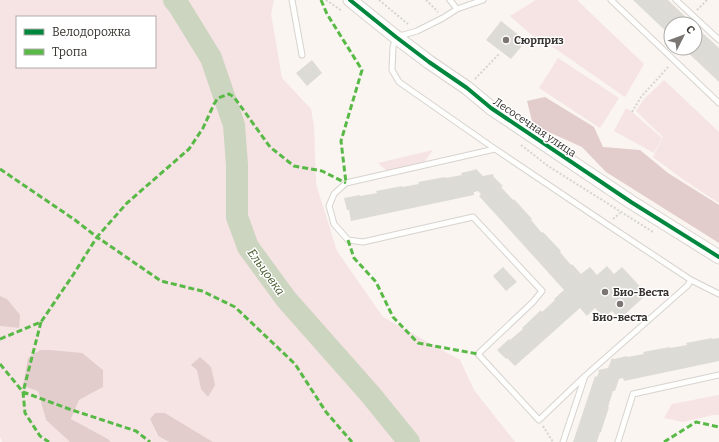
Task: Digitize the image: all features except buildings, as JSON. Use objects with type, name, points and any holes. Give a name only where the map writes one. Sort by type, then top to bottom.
[{"type":"street","name":"Лесосечная улица","points":[[350,0],[396,37],[491,108],[631,202],[719,257]]},
{"type":"lane","points":[[292,0],[302,55]]},
{"type":"lane","points":[[450,0],[457,9]]},
{"type":"lane","points":[[483,0],[457,9],[417,31],[396,37],[393,47],[392,70],[399,82],[691,280],[719,294]]},
{"type":"lane","points":[[611,0],[719,103]]},
{"type":"lane","points":[[676,0],[719,40]]},
{"type":"lane","points":[[495,148],[346,182],[334,194],[329,206],[334,224],[348,240],[363,242],[473,217],[542,291],[533,302],[478,354],[539,420],[585,376],[687,286],[691,280]]},
{"type":"lane","points":[[618,442],[633,394],[719,375]]},
{"type":"lane","points":[[563,442],[585,376]]},
{"type":"path","points":[[379,0],[417,31]]},
{"type":"path","points":[[426,0],[443,18]]},
{"type":"path","points":[[692,15],[707,0]]},
{"type":"path","points":[[466,88],[498,54]]},
{"type":"path","points":[[632,112],[641,97],[674,61]]},
{"type":"path","points":[[608,224],[631,202]]},
{"type":"path","points":[[539,420],[553,442]]},
{"type":"shaded area","points":[[0,0],[274,0],[271,14],[282,78],[311,109],[314,126],[316,184],[337,251],[383,317],[460,360],[474,390],[515,442],[213,442],[165,413],[155,413],[150,419],[157,436],[169,442],[111,442],[71,419],[79,400],[103,387],[38,391],[46,420],[70,442],[2,442],[0,436],[0,326],[19,328],[7,299],[0,296]]},
{"type":"shaded area","points":[[536,0],[577,0],[644,64],[625,97],[553,47],[534,37],[510,16]]},
{"type":"shaded area","points":[[558,58],[619,98],[600,128],[539,88]]},
{"type":"shaded area","points":[[664,80],[719,132],[719,203],[653,157],[663,137],[636,111],[644,99]]},
{"type":"shaded area","points":[[545,97],[594,127],[603,147],[640,150],[668,173],[719,205],[719,243],[606,172],[582,147],[533,125],[527,101]]},
{"type":"shaded area","points":[[626,108],[662,138],[654,153],[614,131]]},
{"type":"shaded area","points":[[433,150],[423,164],[389,173],[378,163]]},
{"type":"shaded area","points":[[0,296],[7,299],[20,315],[19,328],[0,326]]},
{"type":"shaded area","points":[[40,350],[82,353],[103,370],[103,387],[79,400],[71,419],[111,442],[70,442],[46,420],[38,391],[23,386],[28,358]]},
{"type":"shaded area","points":[[200,357],[211,367],[215,385],[208,397],[201,389],[197,370],[191,365]]},
{"type":"shaded area","points":[[719,395],[719,415],[683,422],[664,418],[672,404]]},
{"type":"shaded area","points":[[155,413],[165,413],[213,442],[169,442],[158,436],[150,419]]},
{"type":"waterway","name":"Ельцовка","points":[[174,0],[211,58],[234,125],[237,165],[237,217],[248,247],[286,299],[370,394],[409,442]]},
{"type":"marked path","points":[[321,0],[327,14],[362,70],[341,141],[346,183]]},
{"type":"marked path","points":[[0,169],[75,220],[97,237],[127,203],[189,149],[203,128],[218,98],[229,94],[234,97],[270,147],[294,166],[322,171],[346,183]]},
{"type":"marked path","points":[[0,339],[41,322],[97,237],[161,281],[202,291],[235,307],[295,364],[326,412],[352,442]]},
{"type":"marked path","points":[[348,240],[354,258],[376,282],[393,317],[418,343],[478,354]]},
{"type":"marked path","points":[[41,322],[23,392],[136,431],[150,442]]},
{"type":"marked path","points":[[0,364],[23,392],[25,413],[40,436],[49,442]]},
{"type":"marked path","points":[[664,442],[696,422],[719,427]]},
{"type":"cycle path","points":[[350,0],[396,37],[467,88],[491,108],[631,202],[719,257]]},
{"type":"place","name":"Сюрприз","points":[[506,40]]},
{"type":"place","name":"Био-Веста","points":[[605,292]]},
{"type":"place","name":"Био-веста","points":[[620,304]]}]
